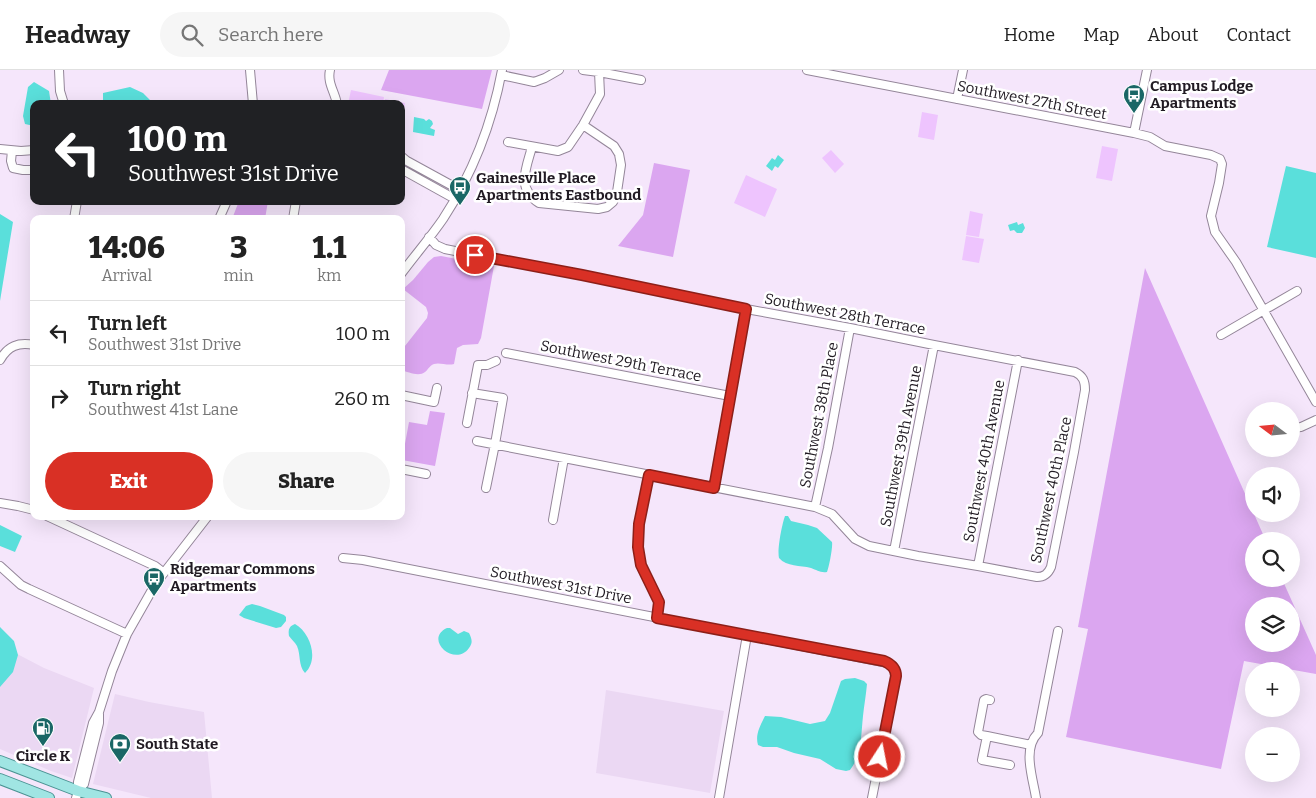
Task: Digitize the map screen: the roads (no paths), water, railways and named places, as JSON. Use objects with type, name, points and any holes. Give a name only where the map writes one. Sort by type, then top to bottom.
[{"type":"main road","points":[[0,761],[77,794],[106,798]]},
{"type":"main road","points":[[0,778],[49,798]]},
{"type":"street","points":[[59,70],[60,91],[63,100]]},
{"type":"street","points":[[250,70],[253,100]]},
{"type":"street","points":[[330,70],[329,82],[336,100]]},
{"type":"street","points":[[405,269],[429,237],[460,190],[480,148],[489,122],[501,73],[534,82],[559,70]]},
{"type":"street","points":[[583,70],[599,71],[641,80]]},
{"type":"street","name":"Southwest 27th Street","points":[[807,70],[850,74],[957,99],[1134,133],[1150,137],[1165,146],[1211,155],[1220,159],[1222,164],[1211,216],[1215,232],[1236,262],[1263,311]]},
{"type":"street","points":[[957,99],[963,70]]},
{"type":"street","points":[[1134,133],[1146,70]]},
{"type":"street","points":[[508,142],[558,151],[568,147],[600,94],[599,71]]},
{"type":"street","points":[[532,147],[524,175],[526,191],[539,204],[598,209],[607,207],[614,202],[617,192],[621,165],[619,154],[614,146],[582,125]]},
{"type":"street","points":[[0,149],[12,151],[30,150]]},
{"type":"street","points":[[12,151],[11,161],[13,168],[30,170]]},
{"type":"street","points":[[405,160],[460,190]]},
{"type":"street","points":[[405,171],[455,199]]},
{"type":"street","name":"Southwest 28th Terrace","points":[[429,237],[436,245],[445,249],[746,309],[1018,360],[1075,372],[1082,376]]},
{"type":"street","points":[[1221,335],[1297,291]]},
{"type":"street","points":[[714,488],[746,309]]},
{"type":"street","points":[[1263,311],[1316,402]]},
{"type":"street","name":"Southwest 38th Place","points":[[815,507],[850,328]]},
{"type":"street","points":[[0,360],[6,351],[16,345],[30,345]]},
{"type":"street","name":"Southwest 39th Avenue","points":[[894,552],[934,345]]},
{"type":"street","name":"Southwest 29th Terrace","points":[[506,353],[730,396]]},
{"type":"street","name":"Southwest 40th Avenue","points":[[978,566],[1018,360]]},
{"type":"street","points":[[467,423],[478,365],[487,365],[496,361]]},
{"type":"street","name":"Southwest 40th Place","points":[[477,441],[815,507],[832,514],[855,539],[869,546],[1037,578],[1043,577],[1049,571],[1085,390],[1082,376]]},
{"type":"street","points":[[405,396],[434,402],[437,388]]},
{"type":"street","points":[[472,393],[503,398],[486,488]]},
{"type":"street","points":[[1300,427],[1316,420]]},
{"type":"street","points":[[553,520],[564,458]]},
{"type":"street","points":[[405,471],[426,474]]},
{"type":"street","points":[[649,475],[639,524],[638,547],[641,565],[659,602],[657,618]]},
{"type":"street","points":[[0,504],[30,509]]},
{"type":"street","points":[[56,520],[155,566],[164,573]]},
{"type":"street","points":[[77,794],[84,784],[99,723],[99,712],[112,670],[127,634],[146,598],[205,520]]},
{"type":"street","name":"Southwest 31st Drive","points":[[343,558],[884,661],[891,665],[896,676],[872,798]]},
{"type":"street","points":[[0,566],[21,585],[127,634]]},
{"type":"street","points":[[1036,798],[1030,764],[1031,745],[1033,738],[1038,733],[1058,631]]},
{"type":"street","points":[[719,798],[747,635]]},
{"type":"street","points":[[990,700],[984,700],[978,732],[981,735],[1031,745]]},
{"type":"street","points":[[987,736],[982,760],[1010,765]]},
{"type":"place","name":"Campus Lodge Apartments","points":[[1134,114]]},
{"type":"place","name":"Gainesville Place Apartments Eastbound","points":[[460,206]]},
{"type":"place","name":"Ridgemar Commons Apartments","points":[[154,597]]},
{"type":"place","name":"Circle K","points":[[43,747]]},
{"type":"place","name":"South State","points":[[120,763]]}]
